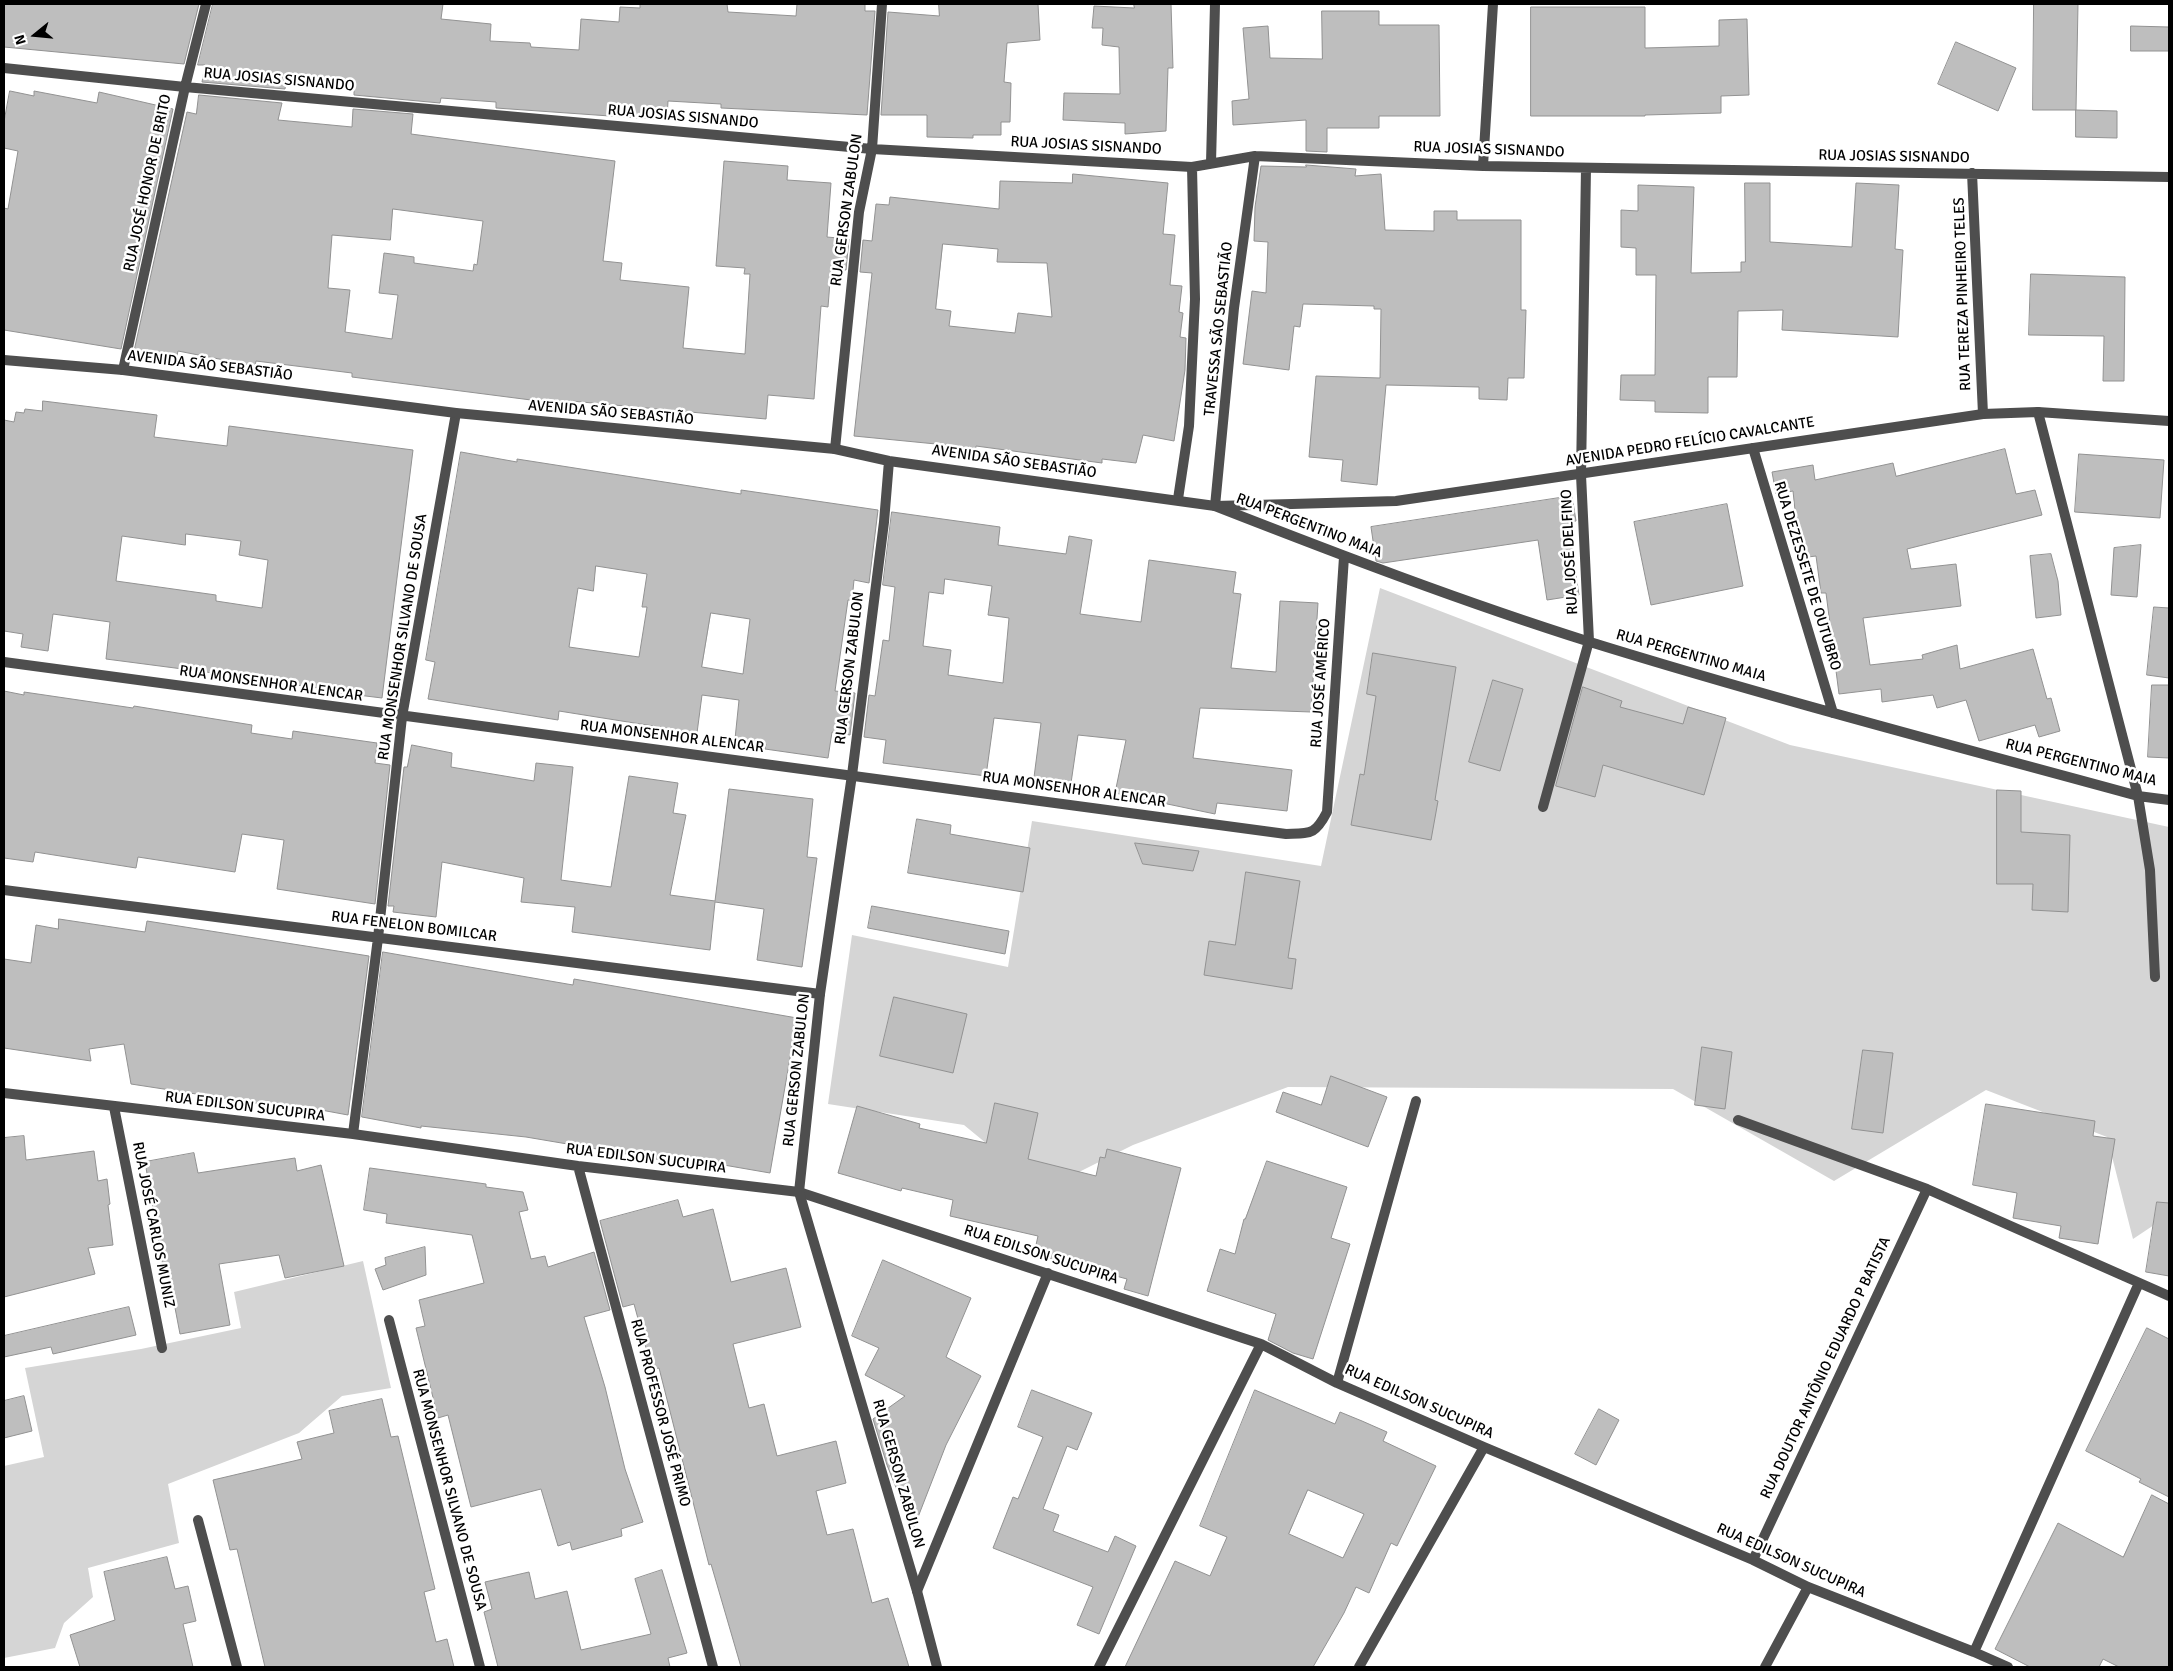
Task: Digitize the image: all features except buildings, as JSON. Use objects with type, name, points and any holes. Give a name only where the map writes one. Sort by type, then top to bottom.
[{"type":"street","name":"RUA JOSÉ HONOR DE BRITO","points":[[123,370],[185,87],[206,4]]},
{"type":"street","name":"RUA GERSON ZABULON","points":[[835,449],[859,212],[872,149],[882,4]]},
{"type":"street","points":[[1211,163],[1215,4]]},
{"type":"street","points":[[1483,166],[1493,4]]},
{"type":"street","name":"RUA JOSIAS SISNANDO","points":[[4,68],[185,87],[872,149],[1192,167],[1255,156],[1483,166],[2169,177]]},
{"type":"street","name":"TRAVESSA SÃO SEBASTIÃO","points":[[1215,506],[1234,308],[1255,156]]},
{"type":"street","name":"TRAVESSA SÃO SEBASTIÃO","points":[[1178,499],[1189,426],[1195,299],[1192,167]]},
{"type":"street","name":"RUA JOSÉ DELFINO","points":[[1543,807],[1589,641],[1581,474],[1586,168]]},
{"type":"street","name":"RUA TEREZA PINHEIRO TELES","points":[[1972,173],[1983,414]]},
{"type":"street","name":"AVENIDA SÃO SEBASTIÃO","points":[[4,360],[123,370],[456,413],[835,449],[889,461],[1178,499],[1215,506]]},
{"type":"street","points":[[2038,412],[2138,796],[2150,870],[2155,977]]},
{"type":"street","name":"AVENIDA PEDRO FELÍCIO CAVALCANTE","points":[[1215,506],[1396,501],[1983,414],[2038,412],[2169,421]]},
{"type":"street","name":"RUA MONSENHOR SILVANO DE SOUSA","points":[[353,1134],[378,938],[402,717],[456,413]]},
{"type":"street","name":"RUA DEZESSETE DE OUTUBRO","points":[[1753,448],[1833,713]]},
{"type":"street","name":"RUA GERSON ZABULON","points":[[889,461],[884,522],[852,775],[820,994],[799,1192],[917,1591],[937,1667]]},
{"type":"street","name":"RUA PERGENTINO MAIA","points":[[1215,506],[1344,557],[1589,641],[1833,713],[2138,796],[2169,800]]},
{"type":"street","name":"RUA JOSÉ AMÉRICO","points":[[1327,812],[1344,557]]},
{"type":"street","name":"RUA MONSENHOR ALENCAR","points":[[4,662],[402,717],[852,775],[1286,834],[1307,833],[1319,827],[1327,812]]},
{"type":"street","name":"RUA FENELON BOMILCAR","points":[[4,890],[820,994]]},
{"type":"street","name":"RUA EDILSON SUCUPIRA","points":[[4,1093],[353,1134],[578,1166],[799,1192],[1261,1344],[1337,1383],[1484,1447],[1753,1560],[1808,1587],[2008,1667]]},
{"type":"street","points":[[1337,1383],[1416,1101]]},
{"type":"street","name":"RUA JOSÉ CARLOS MUNIZ","points":[[114,1107],[162,1348]]},
{"type":"street","points":[[1738,1120],[1927,1188],[2169,1296]]},
{"type":"street","name":"RUA PROFESSOR JOSÉ PRIMO","points":[[578,1166],[713,1667]]},
{"type":"street","name":"RUA DOUTOR ANTÔNIO EDUARDO P BATISTA","points":[[1753,1560],[1927,1188]]},
{"type":"street","points":[[917,1591],[1048,1273]]},
{"type":"street","points":[[1974,1652],[2138,1283]]},
{"type":"street","name":"RUA MONSENHOR SILVANO DE SOUSA","points":[[389,1320],[480,1667]]},
{"type":"street","points":[[1099,1667],[1261,1344]]},
{"type":"street","points":[[1358,1667],[1484,1447]]},
{"type":"street","points":[[198,1520],[238,1667]]},
{"type":"street","points":[[1765,1667],[1808,1587]]},
{"type":"shaded area","points":[[1380,588],[1790,745],[2169,827],[2169,1215],[2133,1239],[2107,1137],[1986,1090],[1834,1181],[1673,1089],[1288,1087],[1133,1145],[1043,1190],[964,1125],[828,1104],[852,935],[1008,967],[1032,821],[1321,866]]},
{"type":"shaded area","points":[[363,1261],[391,1388],[342,1396],[299,1433],[168,1484],[179,1543],[88,1568],[93,1597],[64,1623],[55,1648],[4,1658],[4,1466],[44,1457],[25,1368],[141,1349],[241,1328],[234,1292]]}]
